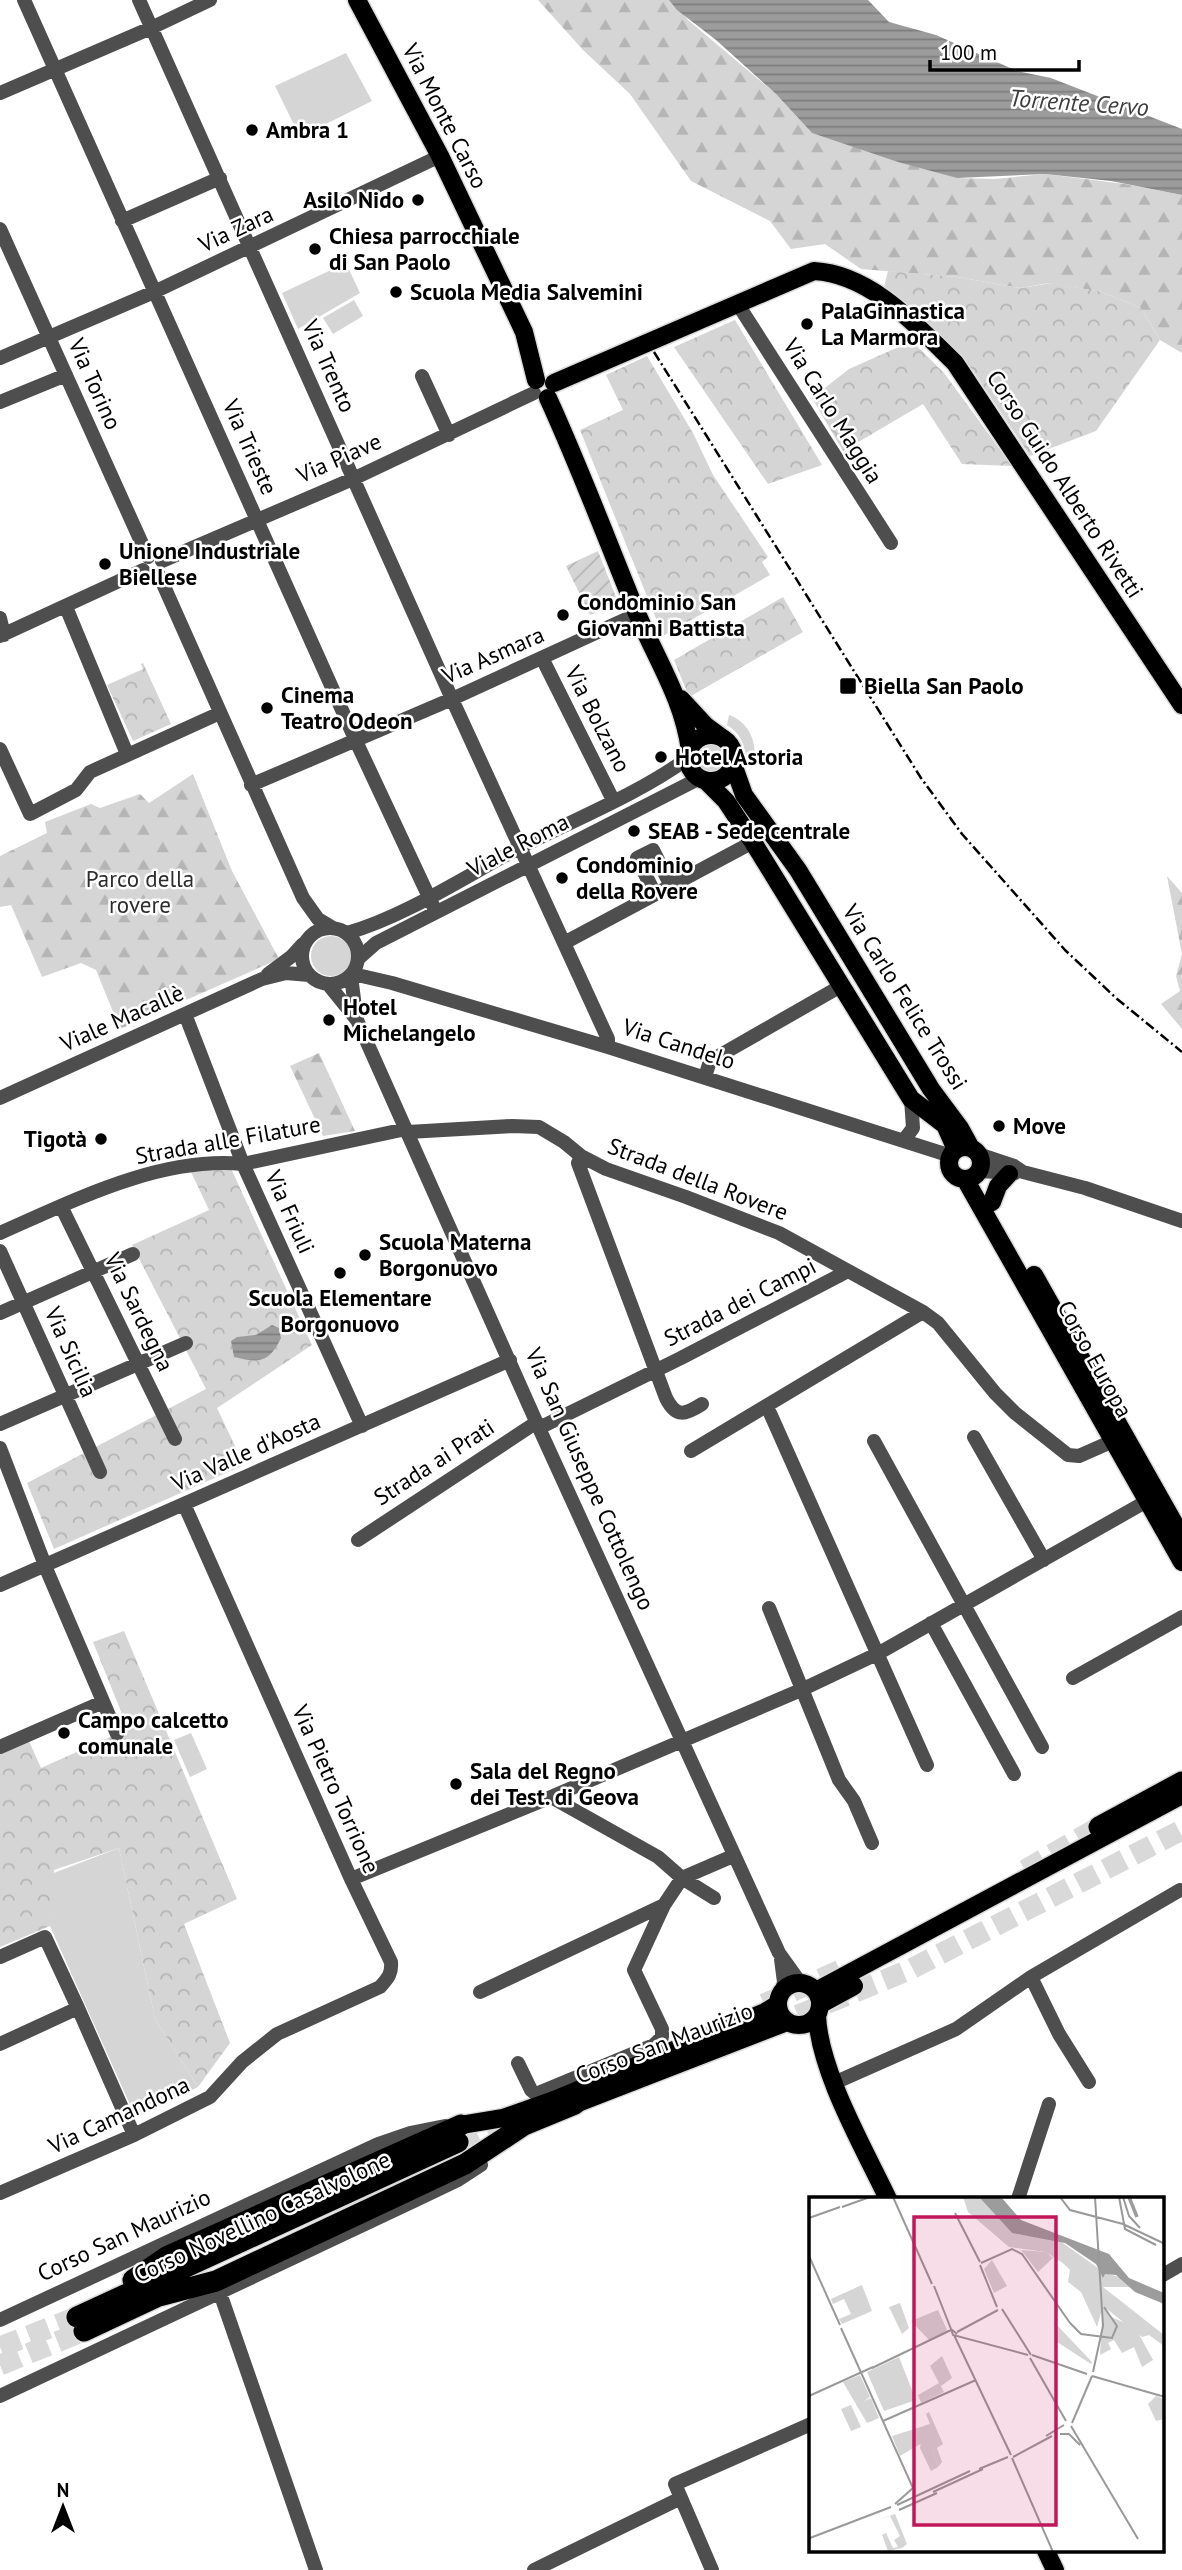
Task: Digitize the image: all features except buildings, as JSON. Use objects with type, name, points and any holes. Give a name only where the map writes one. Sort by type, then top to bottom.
[{"type":"highway","points":[[1099,1827],[1182,1782]]},
{"type":"highway","points":[[155,2297],[216,2281],[465,2164],[524,2125],[575,2104]]},
{"type":"highway","name":"Corso Novellino Casalvolone","points":[[460,2139],[155,2297],[81,2324],[115,2299],[460,2139]]},
{"type":"main road","name":"Via Monte Carso","points":[[357,0],[440,156],[524,332],[637,614],[672,688],[684,719],[689,755]]},
{"type":"main road","name":"Corso Guido Alberto Rivetti","points":[[737,303],[814,271],[832,272],[859,283],[917,325],[955,363],[1182,705]]},
{"type":"main road","name":"Via Piave","points":[[544,387],[737,303]]},
{"type":"main road","name":"Via Monte Carso","points":[[672,688],[692,713],[724,739]]},
{"type":"main road","points":[[710,735],[724,739],[733,750],[733,764],[722,778],[703,779],[692,770],[689,755],[698,740],[704,737],[710,735]]},
{"type":"main road","name":"Via Carlo Felice Trossi","points":[[733,764],[744,795],[798,870],[931,1089],[960,1128],[968,1162]]},
{"type":"main road","name":"Via Carlo Felice Trossi","points":[[703,779],[726,801],[753,842],[911,1099],[945,1125],[968,1162]]},
{"type":"main road","name":"Corso Europa","points":[[968,1162],[1182,1537]]},
{"type":"main road","name":"Corso Europa","points":[[968,1162],[1113,1441],[1182,1562]]},
{"type":"main road","points":[[992,1202],[998,1186],[1016,1173]]},
{"type":"main road","points":[[792,2024],[808,2023],[815,1999],[1182,1796]]},
{"type":"main road","points":[[815,1999],[1182,1809]]},
{"type":"main road","points":[[824,2056],[808,2034],[780,2014],[780,1998],[792,1984],[815,1999],[824,2056],[887,2197]]},
{"type":"main road","name":"Corso San Maurizio","points":[[460,2139],[502,2118],[554,2100],[765,2012],[780,1998]]},
{"type":"main road","name":"Corso San Maurizio","points":[[575,2104],[792,2024]]},
{"type":"street","name":"Via Trieste","points":[[24,0],[355,739],[436,912]]},
{"type":"street","name":"Via Trento","points":[[139,0],[452,699],[608,1039],[608,1047]]},
{"type":"street","points":[[0,93],[152,28],[210,0]]},
{"type":"street","name":"Via Zara","points":[[0,358],[155,292],[440,156]]},
{"type":"street","points":[[122,221],[220,178]]},
{"type":"street","name":"Via Torino","points":[[0,229],[303,898],[318,919],[333,928]]},
{"type":"street","name":"Via Carlo Maggia","points":[[737,303],[891,543]]},
{"type":"street","points":[[0,402],[66,375]]},
{"type":"street","points":[[422,376],[449,435]]},
{"type":"street","name":"Via Piave","points":[[2,636],[449,435],[544,387]]},
{"type":"street","points":[[66,607],[127,754]]},
{"type":"street","name":"Via Asmara","points":[[251,785],[452,699],[637,614]]},
{"type":"street","points":[[0,618],[2,636]]},
{"type":"street","name":"Via Bolzano","points":[[542,658],[613,800]]},
{"type":"street","points":[[0,749],[4,767],[30,814],[76,790],[90,772],[220,713]]},
{"type":"street","name":"Viale Roma","points":[[347,933],[377,924],[521,847],[663,776],[689,755]]},
{"type":"street","name":"Viale Roma","points":[[355,967],[376,943],[703,779]]},
{"type":"street","points":[[564,943],[753,842]]},
{"type":"street","points":[[656,894],[637,858],[653,850],[671,886]]},
{"type":"street","name":"Via Torino","points":[[303,898],[307,940]]},
{"type":"street","points":[[333,928],[347,933],[358,948],[355,967],[344,981],[320,983],[309,975],[302,960],[307,940],[316,931],[333,928]]},
{"type":"street","name":"Viale Macallè","points":[[262,979],[292,956],[307,940]]},
{"type":"street","name":"Via Candelo","points":[[355,967],[392,983],[705,1077],[968,1162],[1014,1166],[1016,1173],[1085,1188],[1182,1221]]},
{"type":"street","name":"Via San Giuseppe Cottolengo","points":[[355,967],[357,1020]]},
{"type":"street","name":"Viale Macallè","points":[[0,1098],[262,979],[286,973],[309,975]]},
{"type":"street","name":"Via San Giuseppe Cottolengo","points":[[328,984],[357,1020],[781,1958],[815,1999]]},
{"type":"street","points":[[705,1077],[710,1061],[841,986]]},
{"type":"street","name":"Via Friuli","points":[[185,1014],[243,1164],[362,1426]]},
{"type":"street","points":[[904,1140],[913,1128],[911,1099]]},
{"type":"street","name":"Strada della Rovere","points":[[407,1131],[512,1126],[540,1128],[581,1156],[606,1169],[779,1233],[923,1312],[938,1323],[995,1393],[1015,1413],[1068,1455],[1079,1456],[1113,1441]]},
{"type":"street","name":"Strada alle Filature","points":[[0,1233],[77,1199],[128,1181],[221,1162],[243,1164],[407,1131]]},
{"type":"street","name":"Strada dei Campi","points":[[581,1156],[578,1163],[655,1371],[672,1409],[681,1413],[690,1412],[702,1404]]},
{"type":"street","name":"Via Sardegna","points":[[61,1206],[175,1438]]},
{"type":"street","name":"Via Sicilia","points":[[0,1251],[100,1472]]},
{"type":"street","points":[[0,1314],[133,1254]]},
{"type":"street","name":"Strada dei Campi","points":[[538,1425],[655,1371],[846,1272]]},
{"type":"street","points":[[691,1451],[923,1312]]},
{"type":"street","points":[[0,1424],[186,1343]]},
{"type":"street","name":"Via Valle d'Aosta","points":[[0,1585],[510,1360]]},
{"type":"street","points":[[770,1413],[927,1765]]},
{"type":"street","name":"Strada ai Prati","points":[[358,1540],[538,1425]]},
{"type":"street","points":[[974,1437],[1044,1560]]},
{"type":"street","points":[[874,1441],[1042,1747]]},
{"type":"street","points":[[0,1448],[117,1734]]},
{"type":"street","points":[[351,1879],[682,1742],[879,1653],[1147,1501]]},
{"type":"street","name":"Via Pietro Torrione","points":[[184,1504],[351,1879],[391,1962],[389,1977],[380,1987],[277,2034]]},
{"type":"street","points":[[769,1608],[839,1780],[853,1801],[872,1843]]},
{"type":"street","points":[[1073,1678],[1182,1618]]},
{"type":"street","points":[[931,1623],[1014,1774]]},
{"type":"street","points":[[0,1747],[103,1702]]},
{"type":"street","points":[[551,1797],[658,1857],[682,1878],[714,1898]]},
{"type":"street","points":[[518,2063],[531,2090],[536,2094],[654,2045],[662,2037],[662,2029],[634,1970],[664,1905],[682,1878],[733,1856]]},
{"type":"street","points":[[834,2083],[956,2029],[1031,1977],[1180,1890]]},
{"type":"street","points":[[480,1992],[664,1905]]},
{"type":"street","points":[[0,1957],[45,1937],[134,2135]]},
{"type":"street","name":"Via San Giuseppe Cottolengo","points":[[780,1998],[785,1982],[781,1958]]},
{"type":"street","points":[[1031,1977],[1059,2034],[1089,2082]]},
{"type":"street","points":[[0,2043],[78,2008]]},
{"type":"street","name":"Via Camandona","points":[[0,2193],[134,2135],[210,2097],[242,2062],[277,2034]]},
{"type":"street","name":"Corso San Maurizio","points":[[0,2396],[458,2180],[516,2136],[561,2116],[575,2104]]},
{"type":"street","points":[[1019,2197],[1049,2104]]},
{"type":"street","name":"Corso San Maurizio","points":[[0,2320],[377,2144],[434,2127],[460,2139]]},
{"type":"street","points":[[1164,2274],[1182,2264]]},
{"type":"street","points":[[220,2293],[316,2570]]},
{"type":"street","points":[[712,2570],[675,2484],[809,2425]]},
{"type":"street","points":[[534,2570],[681,2498]]},
{"type":"green space","points":[[538,0],[672,0],[688,20],[776,94],[812,133],[957,178],[994,179],[1045,174],[1125,184],[1182,195],[1182,353],[1160,340],[1141,308],[1102,292],[1049,283],[1020,288],[957,277],[861,269],[825,244],[791,249],[770,221],[691,181],[630,94],[583,50]]},
{"type":"green space","points":[[346,53],[372,101],[300,137],[275,86]]},
{"type":"green space","points":[[346,263],[360,293],[298,329],[282,293]]},
{"type":"green space","points":[[888,271],[957,277],[1020,288],[1052,283],[1102,292],[1141,308],[1160,340],[1096,431],[1030,456],[973,371],[929,325],[884,287]]},
{"type":"green space","points":[[354,300],[363,316],[333,334],[323,318]]},
{"type":"green space","points":[[735,320],[822,465],[768,484],[674,347]]},
{"type":"green space","points":[[912,341],[944,373],[1012,466],[962,464],[923,404],[843,451],[812,398],[849,369]]},
{"type":"green space","points":[[647,356],[693,433],[713,475],[768,557],[762,562],[770,575],[663,636],[580,430],[623,410],[606,375]]},
{"type":"green space","points":[[598,551],[616,597],[612,606],[590,615],[566,566]]},
{"type":"green space","points":[[783,597],[803,632],[689,697],[674,660]]},
{"type":"green space","points":[[143,663],[171,724],[133,741],[107,685],[143,669]]},
{"type":"green space","points":[[729,715],[746,726],[754,745],[754,758],[745,757],[740,738],[727,725]]},
{"type":"green space","points":[[711,740],[722,745],[727,756],[722,767],[711,772],[700,767],[695,756],[700,745]]},
{"type":"green space","name":"Parco della rovere","points":[[193,774],[232,871],[279,959],[120,1029],[96,970],[81,963],[42,977],[11,905],[0,907],[0,856],[47,833],[45,822],[91,804],[100,808],[140,794],[149,803]]},
{"type":"green space","points":[[1167,876],[1182,893],[1182,954]]},
{"type":"green space","points":[[331,936],[345,942],[351,956],[345,970],[331,976],[317,970],[311,956],[317,942]]},
{"type":"green space","points":[[1182,954],[1182,1029],[1161,1004],[1180,991],[1176,976]]},
{"type":"green space","points":[[319,1053],[355,1131],[323,1136],[290,1066]]},
{"type":"green space","points":[[229,1164],[312,1345],[217,1408],[244,1465],[54,1549],[27,1483],[206,1389],[132,1245],[209,1210],[191,1172]]},
{"type":"green space","points":[[124,1631],[237,1899],[184,1924],[230,2043],[198,2087],[155,2019],[119,1848],[54,1870],[50,1926],[0,1947],[0,1751],[28,1739],[41,1768],[128,1729],[93,1642]]},
{"type":"green space","points":[[191,1733],[207,1769],[190,1777],[174,1740]]},
{"type":"green space","points":[[119,1848],[155,2019],[198,2087],[136,2118],[50,1926],[51,1874]]},
{"type":"water","name":"Torrente Cervo","points":[[669,0],[868,0],[889,22],[936,35],[1017,71],[1051,78],[1182,129],[1182,195],[1111,181],[1045,174],[957,178],[898,162],[812,133],[776,94],[716,40],[677,10]]},
{"type":"water","points":[[272,1325],[279,1328],[281,1338],[267,1357],[250,1360],[234,1357],[231,1341],[237,1337],[256,1335]]},
{"type":"tunnel","points":[[1025,1870],[1099,1827]]},
{"type":"tunnel","points":[[769,2027],[909,1970],[1182,1830]]},
{"type":"tunnel","points":[[764,2004],[843,1969]]},
{"type":"tunnel","points":[[458,2142],[511,2118]]},
{"type":"tunnel","points":[[0,2347],[77,2317]]},
{"type":"tunnel","points":[[0,2365],[84,2331]]},
{"type":"railway","points":[[654,352],[921,778],[962,834],[1065,950],[1116,998],[1182,1052]]},
{"type":"place","name":"Ambra 1","points":[[252,130]]},
{"type":"place","name":"Asilo Nido","points":[[418,200]]},
{"type":"place","name":"Chiesa parrocchiale di San Paolo","points":[[315,249]]},
{"type":"place","name":"Scuola Media Salvemini","points":[[396,292]]},
{"type":"place","name":"PalaGinnastica La Marmora","points":[[807,324]]},
{"type":"place","name":"Unione Industriale Biellese","points":[[105,564]]},
{"type":"place","name":"Condominio San Giovanni Battista","points":[[563,615]]},
{"type":"place","name":"Biella San Paolo","points":[[848,686]]},
{"type":"place","name":"Cinema Teatro Odeon","points":[[267,708]]},
{"type":"place","name":"Hotel Astoria","points":[[661,757]]},
{"type":"place","name":"SEAB - Sede centrale","points":[[634,831]]},
{"type":"place","name":"Condominio della Rovere","points":[[562,878]]},
{"type":"place","name":"Hotel Michelangelo","points":[[329,1020]]},
{"type":"place","name":"Move","points":[[999,1126]]},
{"type":"place","name":"Tigotà","points":[[101,1139]]},
{"type":"place","name":"Scuola Materna Borgonuovo","points":[[365,1255]]},
{"type":"place","name":"Scuola Elementare Borgonuovo","points":[[340,1273]]},
{"type":"place","name":"Campo calcetto comunale","points":[[64,1733]]},
{"type":"place","name":"Sala del Regno dei Test. di Geova","points":[[456,1784]]}]
